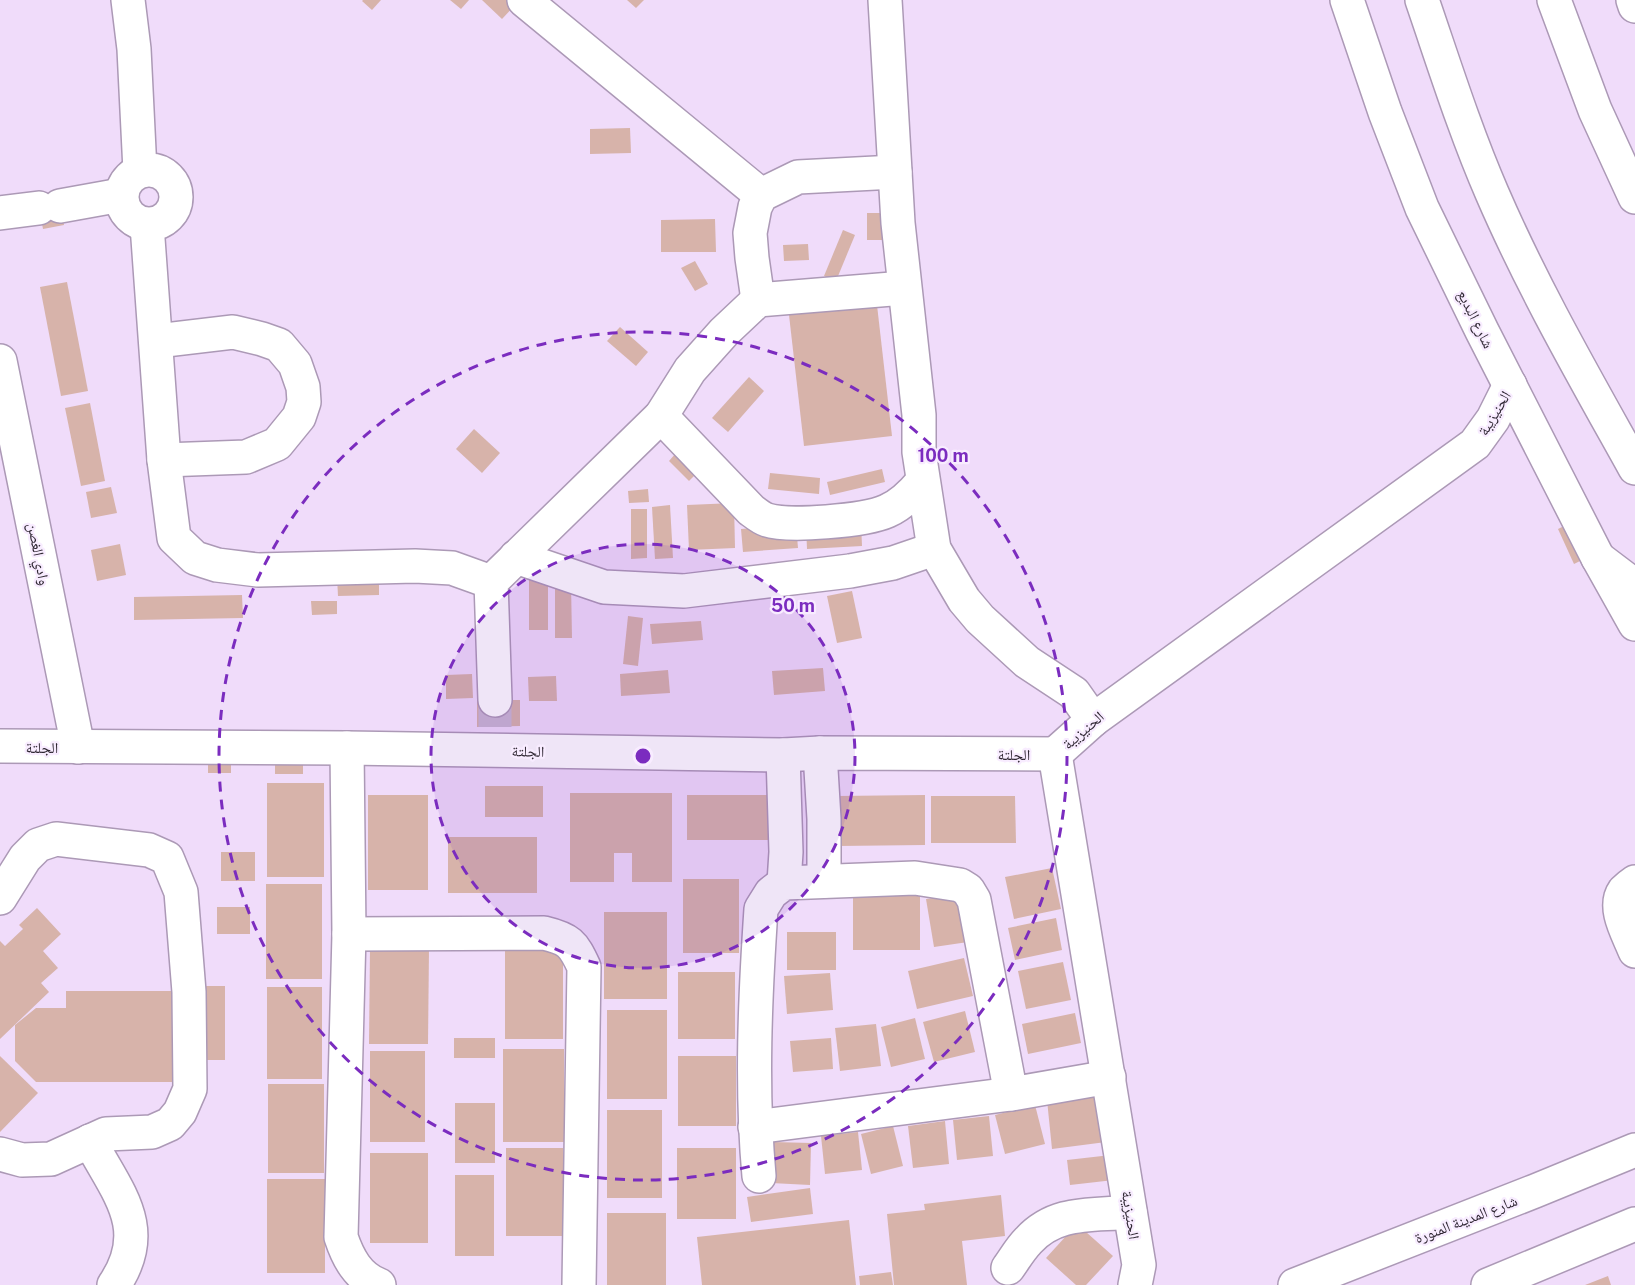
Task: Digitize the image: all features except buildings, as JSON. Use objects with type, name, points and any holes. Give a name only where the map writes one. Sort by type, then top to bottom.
[{"type":"main road","points":[[0,213],[49,207],[131,183],[151,170],[162,172],[176,189],[177,199],[174,210],[158,224],[147,225],[137,222],[128,215],[123,206],[131,183],[134,49],[128,0]]},
{"type":"main road","points":[[524,0],[761,195]]},
{"type":"main road","points":[[885,0],[904,288],[919,415],[922,482],[934,549],[963,600],[980,619],[1027,662],[1074,693],[1093,720]]},
{"type":"main road","name":"شارع البديع","points":[[1347,0],[1385,112],[1422,208],[1598,558],[1635,624]]},
{"type":"main road","points":[[1422,0],[1447,74],[1492,192],[1556,326],[1635,468]]},
{"type":"main road","points":[[1554,0],[1595,110],[1635,196]]},
{"type":"main road","points":[[1632,0],[1635,6]]},
{"type":"main road","points":[[758,300],[750,233],[754,207],[761,195],[798,177],[895,172]]},
{"type":"main road","points":[[147,225],[164,460],[174,538],[195,558],[216,565],[258,570],[415,566],[452,568],[491,582]]},
{"type":"main road","points":[[495,726],[491,582],[661,416],[690,370],[724,332],[758,300],[904,288]]},
{"type":"main road","points":[[157,341],[233,332],[279,345],[295,364],[303,387],[304,402],[299,417],[277,444],[246,457],[164,460]]},
{"type":"main road","name":"وادي الغصن","points":[[0,361],[78,747]]},
{"type":"main road","name":"الحنيزيبة","points":[[1142,1278],[1109,1077],[1090,978],[1055,754],[1093,720],[1475,444],[1493,419],[1510,385]]},
{"type":"main road","points":[[661,416],[751,510],[766,519],[797,522],[887,512],[908,498],[922,482]]},
{"type":"main road","points":[[516,557],[604,587],[684,591],[850,571],[893,563],[934,549]]},
{"type":"main road","points":[[1598,558],[1635,586]]},
{"type":"main road","name":"الجلتة","points":[[0,746],[347,748],[495,726],[783,755],[820,753],[1055,754]]},
{"type":"main road","points":[[347,748],[349,934],[341,1237],[348,1258],[367,1280],[380,1285]]},
{"type":"main road","points":[[820,753],[824,819],[824,881]]},
{"type":"main road","points":[[783,755],[786,852],[784,883]]},
{"type":"main road","points":[[0,898],[25,858],[38,845],[56,839],[148,850],[167,858],[182,892],[189,992],[190,1089],[180,1112],[170,1124],[152,1132],[106,1134],[51,1159],[22,1160],[0,1154]]},
{"type":"main road","points":[[759,1176],[755,1127],[755,1034],[761,909],[771,893],[784,883],[915,878],[960,885],[968,890],[974,900],[1011,1094]]},
{"type":"main road","points":[[1635,882],[1624,891],[1620,900],[1620,911],[1635,951]]},
{"type":"main road","points":[[349,934],[544,933],[567,940],[575,947],[584,967],[579,1285]]},
{"type":"main road","points":[[755,1127],[1011,1094],[1109,1077]]},
{"type":"main road","points":[[90,1141],[123,1198],[129,1217],[129,1249],[124,1270],[114,1285]]},
{"type":"main road","name":"شارع المدينة المنورة","points":[[1295,1285],[1525,1196],[1635,1150]]},
{"type":"main road","points":[[1008,1268],[1028,1241],[1050,1223],[1065,1217],[1130,1212]]},
{"type":"main road","points":[[1488,1285],[1539,1275],[1635,1224]]},
{"type":"tunnel","points":[[495,700],[495,727]]}]
